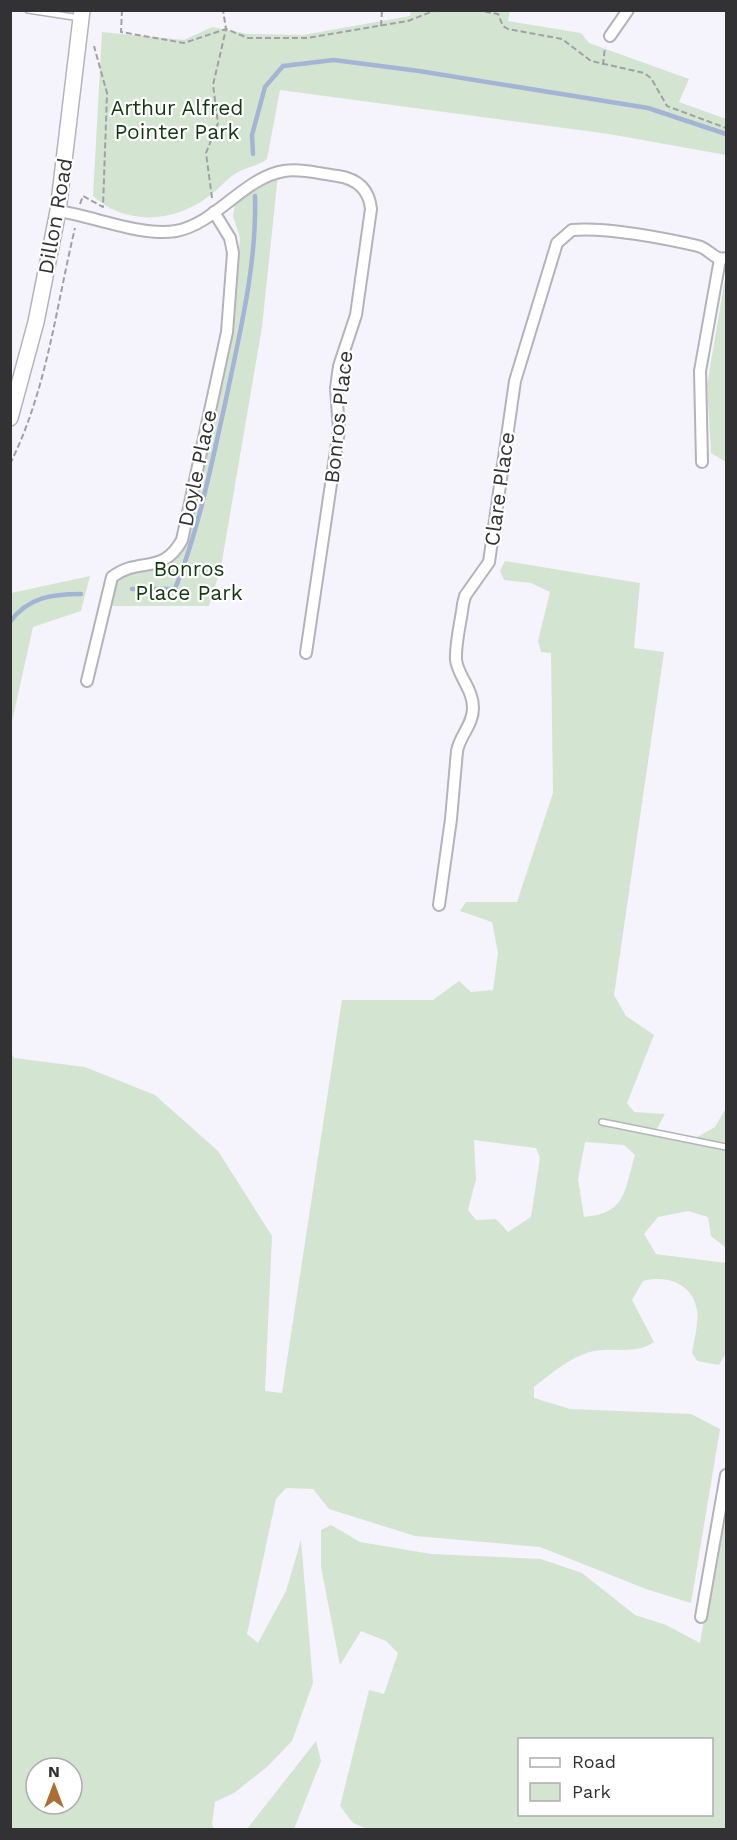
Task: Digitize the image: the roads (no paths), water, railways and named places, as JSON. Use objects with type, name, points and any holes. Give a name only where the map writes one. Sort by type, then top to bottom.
[{"type":"main road","name":"Dillon Road","points":[[10,418],[36,322],[58,211],[65,171],[71,95],[82,14]]},
{"type":"street","points":[[610,36],[628,10]]},
{"type":"street","name":"Bonros Place","points":[[58,211],[160,232],[186,228],[271,174],[286,170],[351,179],[363,188],[370,202],[356,315],[339,366],[336,388],[339,430],[306,653]]},
{"type":"street","name":"Doyle Place","points":[[87,681],[112,577],[125,568],[170,558],[182,540],[226,332],[233,253],[230,238],[214,212]]},
{"type":"street","name":"Clare Place","points":[[439,905],[453,802],[458,743],[472,719],[473,708],[469,688],[456,662],[463,604],[465,596],[489,562],[515,381],[557,243],[572,230],[598,230],[700,247],[723,259]]},
{"type":"street","points":[[702,462],[700,371],[723,259]]},
{"type":"street","points":[[701,1617],[726,1475]]},
{"type":"lane","points":[[28,10],[82,14]]},
{"type":"lane","points":[[602,1122],[726,1147]]},
{"type":"waterway","points":[[253,154],[252,135],[265,87],[283,66],[334,60],[419,71],[648,108],[726,134]]},
{"type":"waterway","points":[[132,589],[175,589],[191,544],[215,451],[246,301],[253,248],[255,196]]},
{"type":"waterway","points":[[10,622],[33,602],[51,596],[81,594]]},
{"type":"park label","name":"Arthur Alfred Pointer Park","points":[[177,119]]},
{"type":"park label","name":"Bonros Place Park","points":[[189,580]]}]
